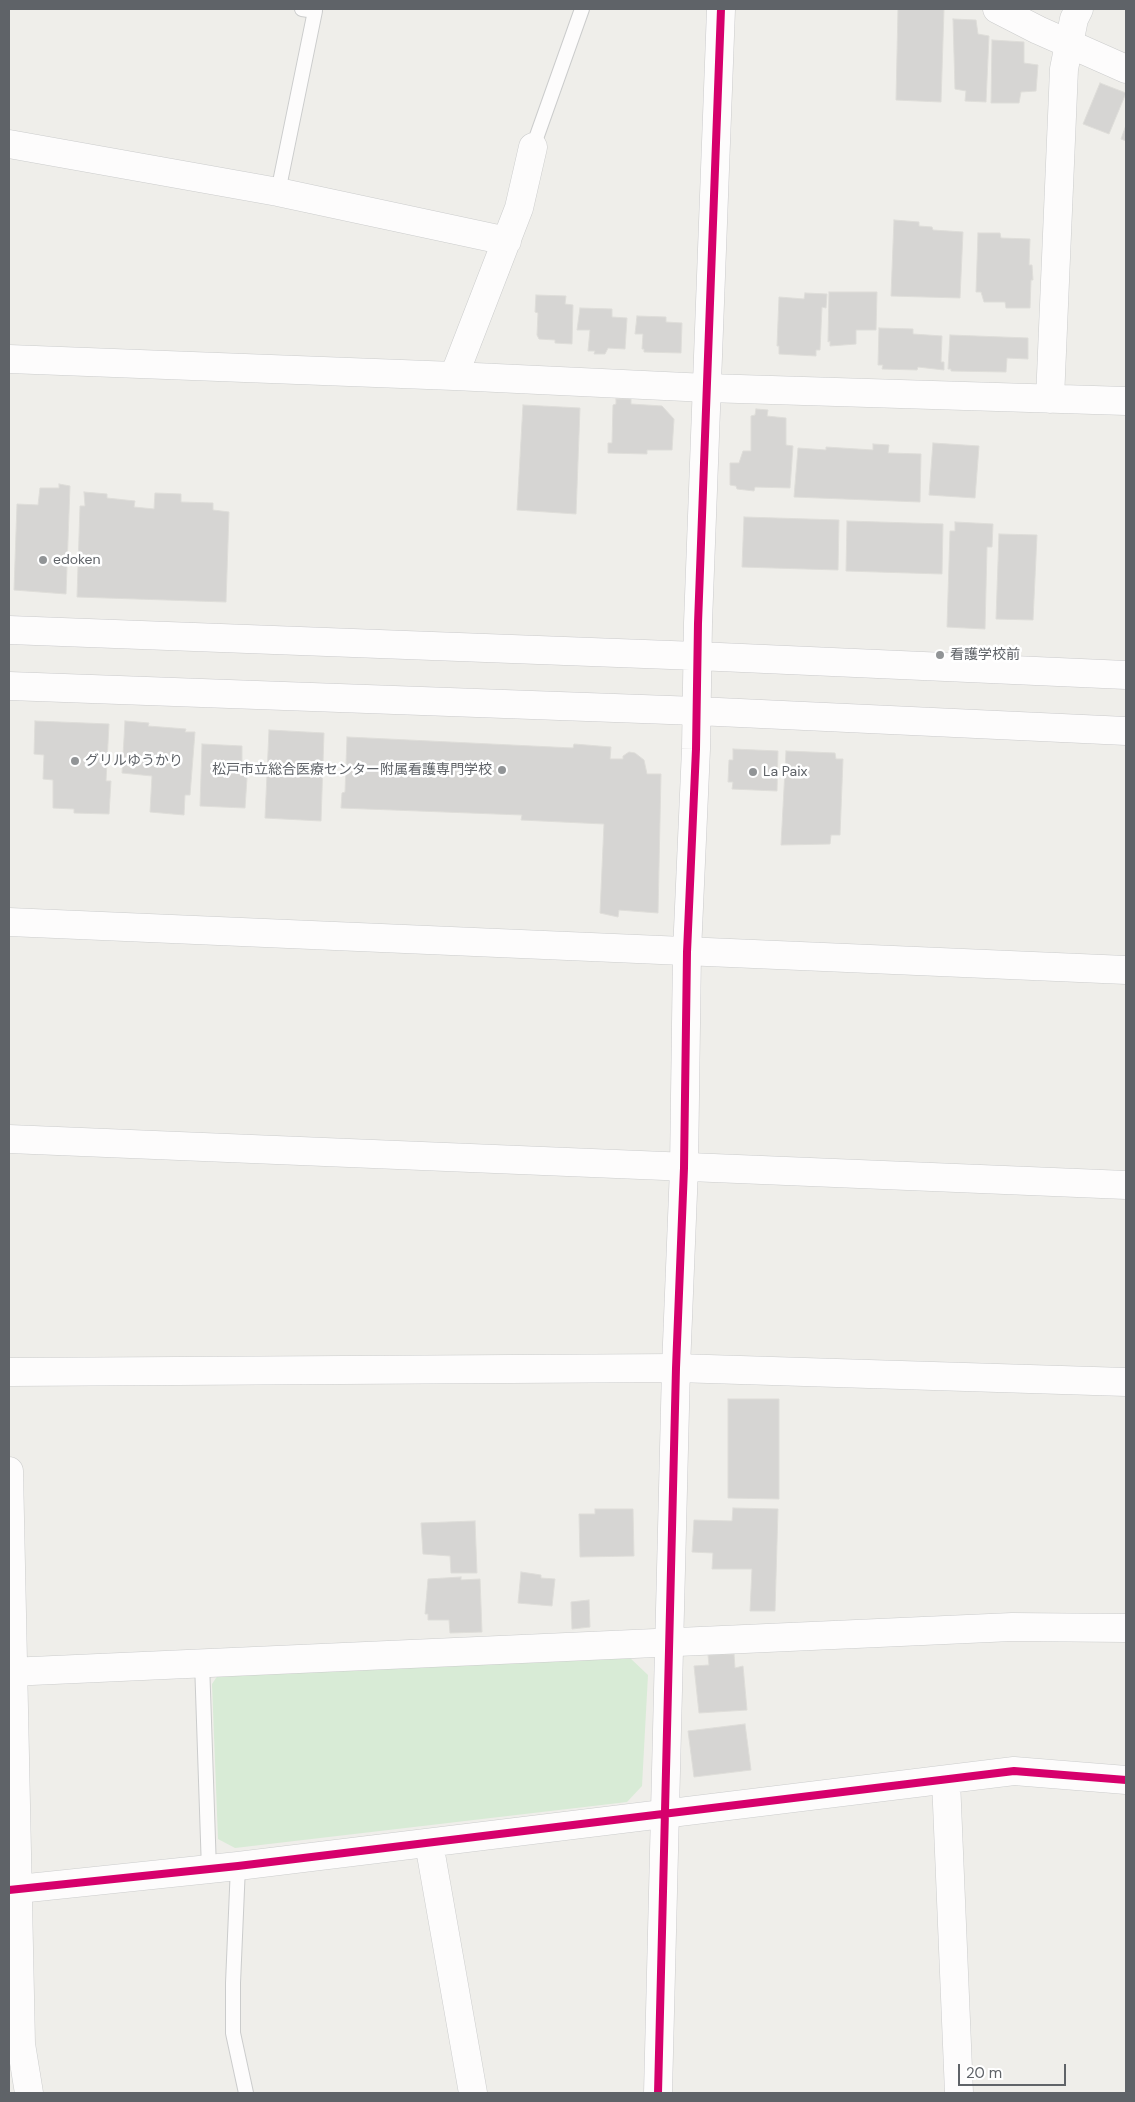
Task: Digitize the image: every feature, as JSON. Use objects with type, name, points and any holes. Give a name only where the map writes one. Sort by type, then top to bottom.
[{"type":"street","points":[[658,2093],[676,1368],[684,1168],[687,952],[721,9]]},
{"type":"street","points":[[997,9],[1068,44],[1126,69]]},
{"type":"street","points":[[1050,399],[1064,69],[1074,19],[1079,9]]},
{"type":"street","points":[[9,144],[278,192],[507,241]]},
{"type":"street","points":[[454,376],[519,208],[533,147]]},
{"type":"street","points":[[9,359],[707,388],[1126,402]]},
{"type":"street","points":[[9,630],[697,656],[1126,675]]},
{"type":"street","points":[[9,686],[697,711],[1126,731]]},
{"type":"street","points":[[9,922],[1126,970]]},
{"type":"street","points":[[9,1139],[1126,1185]]},
{"type":"street","points":[[9,1372],[676,1368],[1126,1382]]},
{"type":"street","points":[[9,1471],[13,1890],[21,2044],[28,2093]]},
{"type":"street","points":[[12,1672],[1012,1627],[1126,1628]]},
{"type":"street","points":[[13,1890],[209,1870],[1014,1771],[1126,1780]]},
{"type":"street","points":[[946,1780],[959,2093]]},
{"type":"street","points":[[429,1843],[473,2093]]},
{"type":"lane","points":[[278,192],[315,11],[302,9]]},
{"type":"lane","points":[[533,147],[582,9]]},
{"type":"lane","points":[[202,1662],[209,1870]]},
{"type":"lane","points":[[238,1866],[233,2033],[246,2093]]},
{"type":"green space","points":[[628,1656],[648,1675],[642,1786],[627,1802],[235,1848],[218,1839],[212,1684],[218,1675]]},
{"type":"building","points":[[898,9],[944,9],[941,102],[896,100]]},
{"type":"building","points":[[953,19],[976,20],[978,34],[989,36],[986,102],[965,101],[966,91],[955,89]]},
{"type":"building","points":[[992,40],[1024,42],[1024,63],[1038,65],[1036,91],[1021,92],[1019,103],[991,103]]},
{"type":"building","points":[[1100,83],[1126,93],[1109,134],[1083,124]]},
{"type":"building","points":[[1126,125],[1126,141],[1121,139]]},
{"type":"building","points":[[894,220],[919,222],[919,226],[932,227],[933,230],[963,232],[960,298],[891,296]]},
{"type":"building","points":[[978,233],[1000,233],[1001,238],[1030,239],[1029,265],[1032,265],[1033,280],[1031,280],[1030,308],[1006,308],[1005,302],[984,302],[981,292],[976,292]]},
{"type":"building","points":[[829,292],[877,292],[876,330],[856,330],[856,344],[830,346],[830,341],[828,342]]},
{"type":"building","points":[[805,293],[827,294],[826,308],[822,307],[820,350],[816,350],[816,356],[779,354],[779,346],[777,346],[779,297],[804,299]]},
{"type":"building","points":[[536,295],[566,296],[565,304],[573,305],[572,344],[555,343],[555,340],[539,339],[537,335],[538,313],[535,312]]},
{"type":"building","points":[[580,308],[612,309],[612,317],[627,318],[625,349],[608,348],[605,354],[594,354],[595,351],[588,351],[590,330],[577,330]]},
{"type":"building","points":[[637,316],[666,317],[666,322],[682,323],[681,353],[644,352],[644,349],[642,349],[643,334],[635,334]]},
{"type":"building","points":[[879,328],[913,329],[913,334],[942,336],[941,362],[944,362],[944,370],[918,367],[917,370],[882,369],[883,365],[878,365]]},
{"type":"building","points":[[950,335],[1028,338],[1028,359],[1007,358],[1006,372],[951,371],[951,369],[948,369]]},
{"type":"building","points":[[616,399],[631,399],[631,404],[662,406],[674,419],[672,450],[647,450],[647,454],[608,453],[608,443],[612,443],[613,405],[616,404]]},
{"type":"building","points":[[523,405],[580,408],[576,514],[517,510]]},
{"type":"building","points":[[756,409],[768,410],[767,416],[786,418],[786,445],[793,446],[790,488],[755,487],[754,491],[737,489],[736,486],[730,485],[730,463],[739,463],[743,451],[751,451],[751,416],[755,415]]},
{"type":"building","points":[[933,443],[979,446],[975,498],[929,495]]},
{"type":"building","points":[[873,444],[889,445],[888,453],[921,454],[920,502],[794,497],[798,448],[826,450],[826,447],[873,450]]},
{"type":"building","points":[[59,484],[70,486],[66,594],[14,590],[17,504],[38,505],[40,488],[59,488]]},
{"type":"building","points":[[84,492],[107,494],[107,498],[135,501],[134,507],[154,509],[155,493],[181,494],[181,502],[213,503],[213,510],[229,512],[226,602],[77,597],[80,506],[85,506]]},
{"type":"building","points":[[744,517],[839,520],[838,570],[742,567]]},
{"type":"building","points":[[847,521],[943,524],[942,574],[846,571]]},
{"type":"building","points":[[955,522],[993,524],[992,547],[987,547],[985,629],[947,627],[950,531],[955,531]]},
{"type":"building","points":[[999,534],[1037,535],[1033,620],[996,619]]},
{"type":"building","points":[[35,721],[109,724],[106,781],[111,781],[109,814],[74,813],[74,809],[53,808],[53,780],[43,779],[44,755],[34,754]]},
{"type":"building","points":[[125,721],[149,723],[148,726],[186,729],[185,732],[195,732],[190,795],[185,795],[184,815],[150,812],[152,776],[122,773]]},
{"type":"building","points":[[269,730],[324,733],[321,821],[265,818]]},
{"type":"building","points":[[347,737],[573,748],[574,744],[611,747],[610,759],[623,759],[623,756],[629,752],[635,753],[644,760],[647,774],[661,774],[658,913],[619,910],[618,917],[600,913],[604,824],[521,820],[522,815],[341,808],[342,793],[345,792]]},
{"type":"building","points":[[202,744],[242,746],[242,763],[248,763],[245,808],[200,806]]},
{"type":"building","points":[[733,749],[778,751],[777,791],[732,789],[733,782],[728,782],[729,760],[733,760]]},
{"type":"building","points":[[786,751],[835,753],[836,759],[843,759],[840,835],[831,835],[830,844],[781,845]]},
{"type":"building","points":[[728,1399],[779,1399],[779,1499],[728,1498]]},
{"type":"building","points":[[733,1508],[778,1509],[775,1611],[750,1611],[752,1569],[712,1569],[713,1553],[692,1552],[694,1520],[732,1521]]},
{"type":"building","points":[[595,1509],[633,1509],[634,1556],[580,1557],[579,1514],[595,1514]]},
{"type":"building","points":[[475,1521],[477,1573],[451,1573],[450,1556],[423,1554],[421,1523]]},
{"type":"building","points":[[521,1572],[541,1575],[541,1578],[555,1579],[552,1606],[518,1603]]},
{"type":"building","points":[[461,1577],[461,1580],[480,1579],[482,1632],[450,1633],[449,1620],[428,1620],[428,1614],[425,1614],[428,1579]]},
{"type":"building","points":[[589,1600],[590,1627],[572,1629],[571,1602]]},
{"type":"building","points":[[734,1654],[735,1668],[743,1666],[747,1710],[699,1713],[694,1666],[709,1665],[708,1655]]},
{"type":"building","points":[[745,1724],[751,1770],[694,1777],[688,1731]]},
{"type":"cycle path","points":[[658,2093],[676,1368],[684,1168],[687,952],[696,749],[698,623],[721,9]]},
{"type":"cycle path","points":[[9,1890],[238,1866],[1014,1771],[1126,1780]]},
{"type":"place","name":"edoken","points":[[43,560]]},
{"type":"place","name":"看護学校前","points":[[940,655]]},
{"type":"place","name":"グリルゆうかり","points":[[75,761]]},
{"type":"place","name":"松戸市立総合医療センター附属看護専門学校","points":[[502,770]]},
{"type":"place","name":"La Paix","points":[[753,772]]}]
